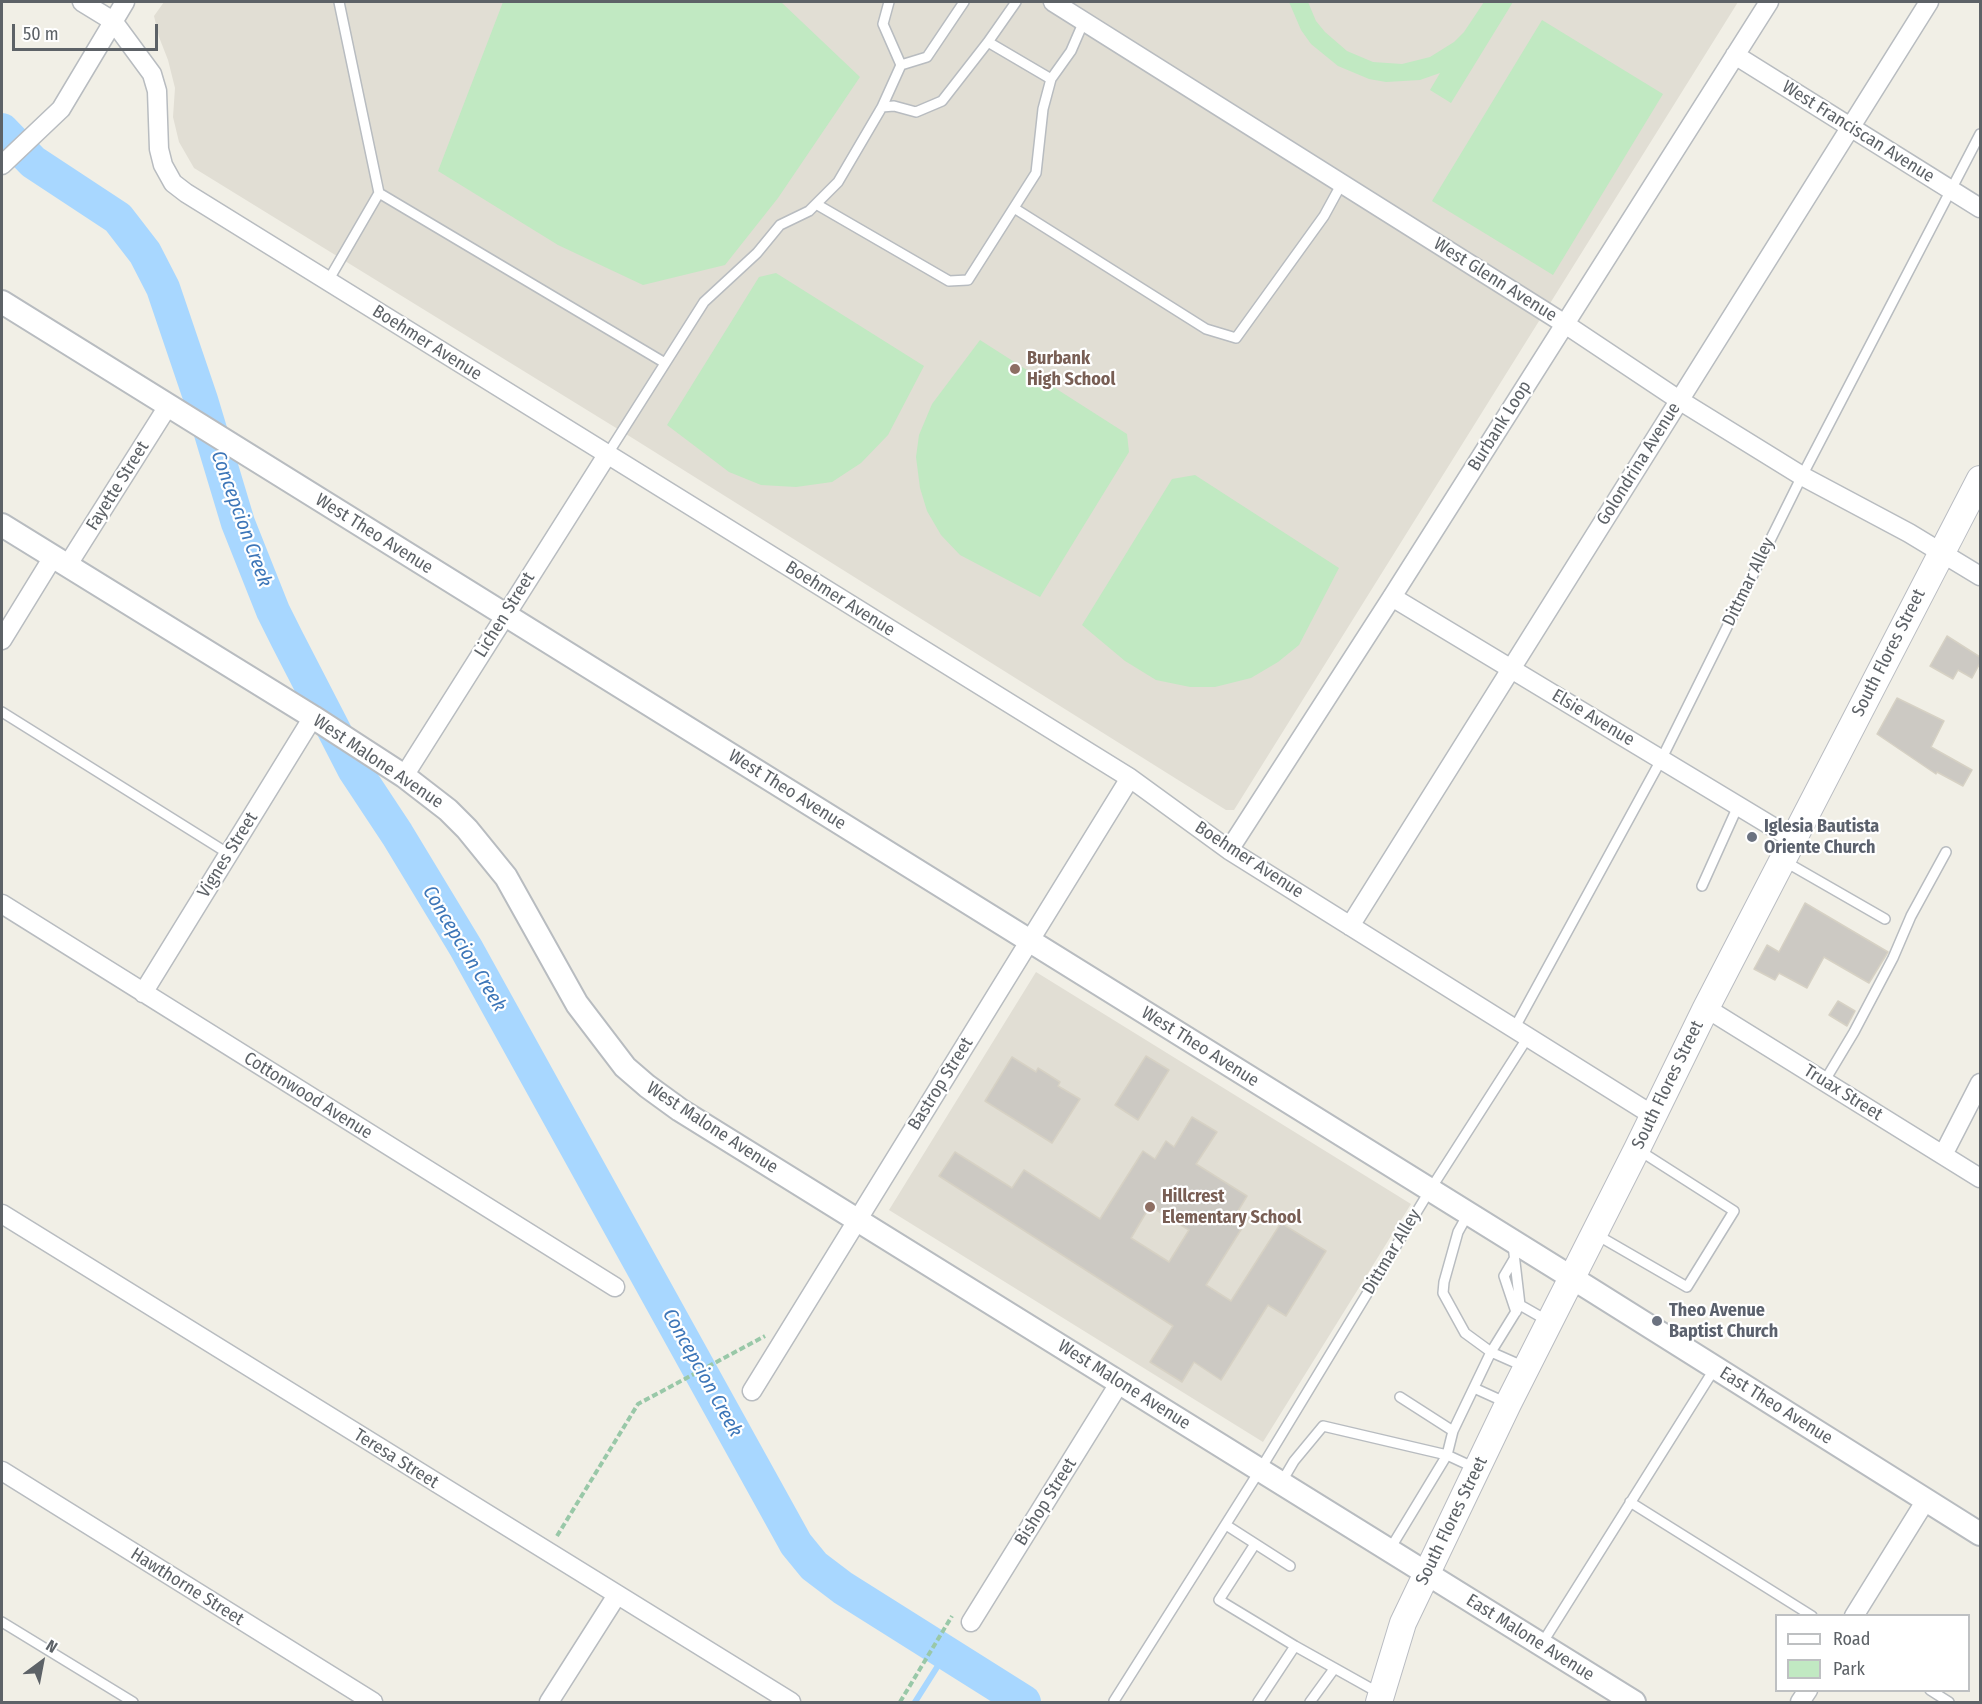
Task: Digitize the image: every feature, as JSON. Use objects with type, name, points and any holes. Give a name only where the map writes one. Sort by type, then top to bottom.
[{"type":"main road","name":"South Flores Street","points":[[1380,1698],[1403,1623],[1508,1404],[1787,849],[1980,479]]},
{"type":"street","points":[[82,2],[113,21]]},
{"type":"street","points":[[2,164],[61,109],[125,2]]},
{"type":"street","name":"West Glenn Avenue","points":[[1053,2],[1565,324],[1679,400],[1802,476],[1941,551],[1980,576]]},
{"type":"street","name":"Burbank Loop","points":[[1229,850],[1769,2]]},
{"type":"street","name":"Golondrina Avenue","points":[[1350,926],[1849,126],[1929,2]]},
{"type":"street","name":"Boehmer Avenue","points":[[113,21],[152,74],[157,91],[159,149],[163,165],[173,183],[607,455],[1130,778],[1229,850],[1654,1116]]},
{"type":"street","name":"West Franciscan Avenue","points":[[1735,55],[1980,208]]},
{"type":"street","name":"West Theo Avenue","points":[[2,302],[1430,1190],[1468,1214],[1513,1250],[1572,1278]]},
{"type":"street","name":"Fayette Street","points":[[2,640],[60,561],[163,403]]},
{"type":"street","name":"Lichen Street","points":[[404,776],[607,455]]},
{"type":"street","name":"West Malone Avenue","points":[[2,525],[313,717],[404,776],[448,810],[506,877],[577,1004],[625,1066],[647,1086],[680,1110],[1426,1574]]},
{"type":"street","name":"Elsie Avenue","points":[[1392,597],[1738,806],[1787,849]]},
{"type":"street","name":"Vignes Street","points":[[142,993],[313,717]]},
{"type":"street","name":"Bastrop Street","points":[[752,1391],[1130,778]]},
{"type":"street","name":"Cottonwood Avenue","points":[[2,904],[615,1287]]},
{"type":"street","name":"Truax Street","points":[[1706,1008],[1980,1178]]},
{"type":"street","points":[[1943,1155],[1980,1083]]},
{"type":"street","name":"Teresa Street","points":[[2,1214],[791,1702]]},
{"type":"street","name":"East Theo Avenue","points":[[1572,1278],[1980,1534]]},
{"type":"street","name":"Bishop Street","points":[[971,1622],[1120,1382]]},
{"type":"street","name":"Hawthorne Street","points":[[2,1471],[373,1702]]},
{"type":"street","points":[[1855,1614],[1926,1500]]},
{"type":"street","name":"East Malone Avenue","points":[[1426,1574],[1634,1702]]},
{"type":"street","points":[[549,1702],[617,1595]]},
{"type":"lane","points":[[328,281],[379,193],[339,2]]},
{"type":"lane","points":[[607,455],[704,302],[757,253],[780,225],[809,211],[838,182],[882,107],[901,65],[883,24],[889,2]]},
{"type":"lane","points":[[901,65],[927,57],[964,2]]},
{"type":"lane","points":[[882,107],[894,106],[916,112],[942,101],[1016,2]]},
{"type":"lane","points":[[816,204],[949,281],[968,280],[1036,173],[1043,109],[1051,79],[1071,51],[1084,21]]},
{"type":"lane","points":[[988,42],[1051,79]]},
{"type":"lane","name":"Dittmar Alley","points":[[1114,1701],[1260,1470],[1430,1190],[1521,1033],[1661,760],[1802,476],[1980,134]]},
{"type":"lane","points":[[1014,208],[1206,329],[1236,338],[1324,216],[1342,183]]},
{"type":"lane","points":[[379,193],[665,363]]},
{"type":"lane","points":[[2,712],[229,854]]},
{"type":"lane","points":[[1702,886],[1738,806]]},
{"type":"lane","points":[[1787,849],[1885,919]]},
{"type":"lane","points":[[1824,1082],[1859,1024],[1893,958],[1911,916],[1946,852]]},
{"type":"lane","points":[[1595,1233],[1687,1287],[1734,1211],[1637,1149]]},
{"type":"lane","points":[[1468,1214],[1458,1232],[1443,1293],[1465,1333],[1491,1352],[1527,1368]]},
{"type":"lane","points":[[1513,1250],[1504,1276],[1518,1309],[1550,1322]]},
{"type":"lane","points":[[1389,1551],[1447,1455],[1454,1431],[1491,1352],[1518,1309]]},
{"type":"lane","points":[[1541,1645],[1715,1368]]},
{"type":"lane","points":[[1474,1388],[1508,1404]]},
{"type":"lane","points":[[1400,1397],[1454,1431]]},
{"type":"lane","points":[[1281,1483],[1294,1461],[1323,1426],[1447,1455],[1477,1469]]},
{"type":"lane","points":[[1630,1502],[1809,1614]]},
{"type":"lane","points":[[1226,1525],[1290,1566]]},
{"type":"lane","points":[[1255,1544],[1219,1600],[1380,1698]]},
{"type":"lane","points":[[2,1622],[133,1702]]},
{"type":"lane","points":[[1258,1702],[1294,1646]]},
{"type":"lane","points":[[1311,1702],[1334,1669]]},
{"type":"lane","points":[[1933,1692],[1949,1702]]},
{"type":"path","points":[[547,1552],[638,1404],[766,1336],[782,1341]]},
{"type":"path","points":[[900,1702],[953,1614]]},
{"type":"shaded area","name":"Burbank High School","points":[[164,2],[1738,2],[1234,810],[1226,810],[634,439],[194,168],[179,142],[173,117],[175,88],[154,16]]},
{"type":"shaded area","name":"Hillcrest Elementary School","points":[[1036,972],[1411,1204],[1263,1442],[889,1210]]},
{"type":"green space","points":[[503,2],[781,2],[860,77],[778,198],[725,265],[643,285],[558,245],[438,171]]},
{"type":"green space","points":[[1289,2],[1308,2],[1316,21],[1347,51],[1373,62],[1402,64],[1430,57],[1454,42],[1464,32],[1484,2],[1513,2],[1451,103],[1430,90],[1440,73],[1420,80],[1386,82],[1369,79],[1338,66],[1311,44],[1301,30]]},
{"type":"green space","points":[[1542,20],[1663,94],[1553,275],[1432,201]]},
{"type":"green space","points":[[776,273],[924,366],[888,435],[861,463],[832,482],[796,487],[761,485],[729,472],[667,425],[759,277]]},
{"type":"green space","points":[[980,340],[1127,434],[1129,452],[1040,597],[960,555],[941,535],[927,511],[920,488],[916,457],[919,435],[932,404]]},
{"type":"green space","points":[[1195,475],[1339,568],[1299,645],[1278,662],[1251,678],[1215,687],[1190,687],[1156,680],[1125,661],[1082,625],[1172,479]]},
{"type":"building","points":[[1947,636],[1980,657],[1980,663],[1972,678],[1958,670],[1953,679],[1930,666]]},
{"type":"building","points":[[1897,698],[1944,721],[1931,747],[1972,770],[1963,786],[1937,772],[1936,774],[1877,734]]},
{"type":"building","points":[[1805,903],[1888,952],[1869,983],[1824,957],[1807,988],[1779,973],[1775,980],[1754,969],[1767,945],[1779,952]]},
{"type":"building","points":[[1838,1001],[1855,1011],[1847,1026],[1829,1015]]},
{"type":"building","points":[[1146,1056],[1169,1070],[1138,1120],[1115,1105]]},
{"type":"building","points":[[1012,1057],[1036,1072],[1038,1068],[1060,1082],[1058,1086],[1080,1099],[1052,1143],[985,1101]]},
{"type":"building","points":[[1192,1117],[1217,1132],[1196,1164],[1247,1196],[1238,1211],[1249,1217],[1206,1285],[1231,1301],[1281,1223],[1326,1251],[1286,1316],[1268,1305],[1221,1380],[1194,1362],[1182,1382],[1150,1362],[1173,1326],[939,1176],[955,1152],[1012,1188],[1024,1170],[1100,1219],[1143,1151],[1155,1159],[1166,1141],[1174,1147]],"holes":[[[1150,1206],[1189,1230],[1169,1262],[1131,1238]]]},
{"type":"waterway","name":"Concepcion Creek","points":[[2,130],[33,162],[118,218],[145,253],[163,288],[201,400],[238,523],[273,611],[287,639],[354,769],[397,834],[466,948],[796,1544],[814,1566],[843,1588],[1024,1702]]},
{"type":"waterway","points":[[915,1702],[946,1653]]},
{"type":"place","name":"Burbank High School","points":[[1015,369]]},
{"type":"place","name":"Iglesia Bautista Oriente Church","points":[[1752,837]]},
{"type":"place","name":"Hillcrest Elementary School","points":[[1150,1207]]},
{"type":"place","name":"Theo Avenue Baptist Church","points":[[1657,1321]]}]
